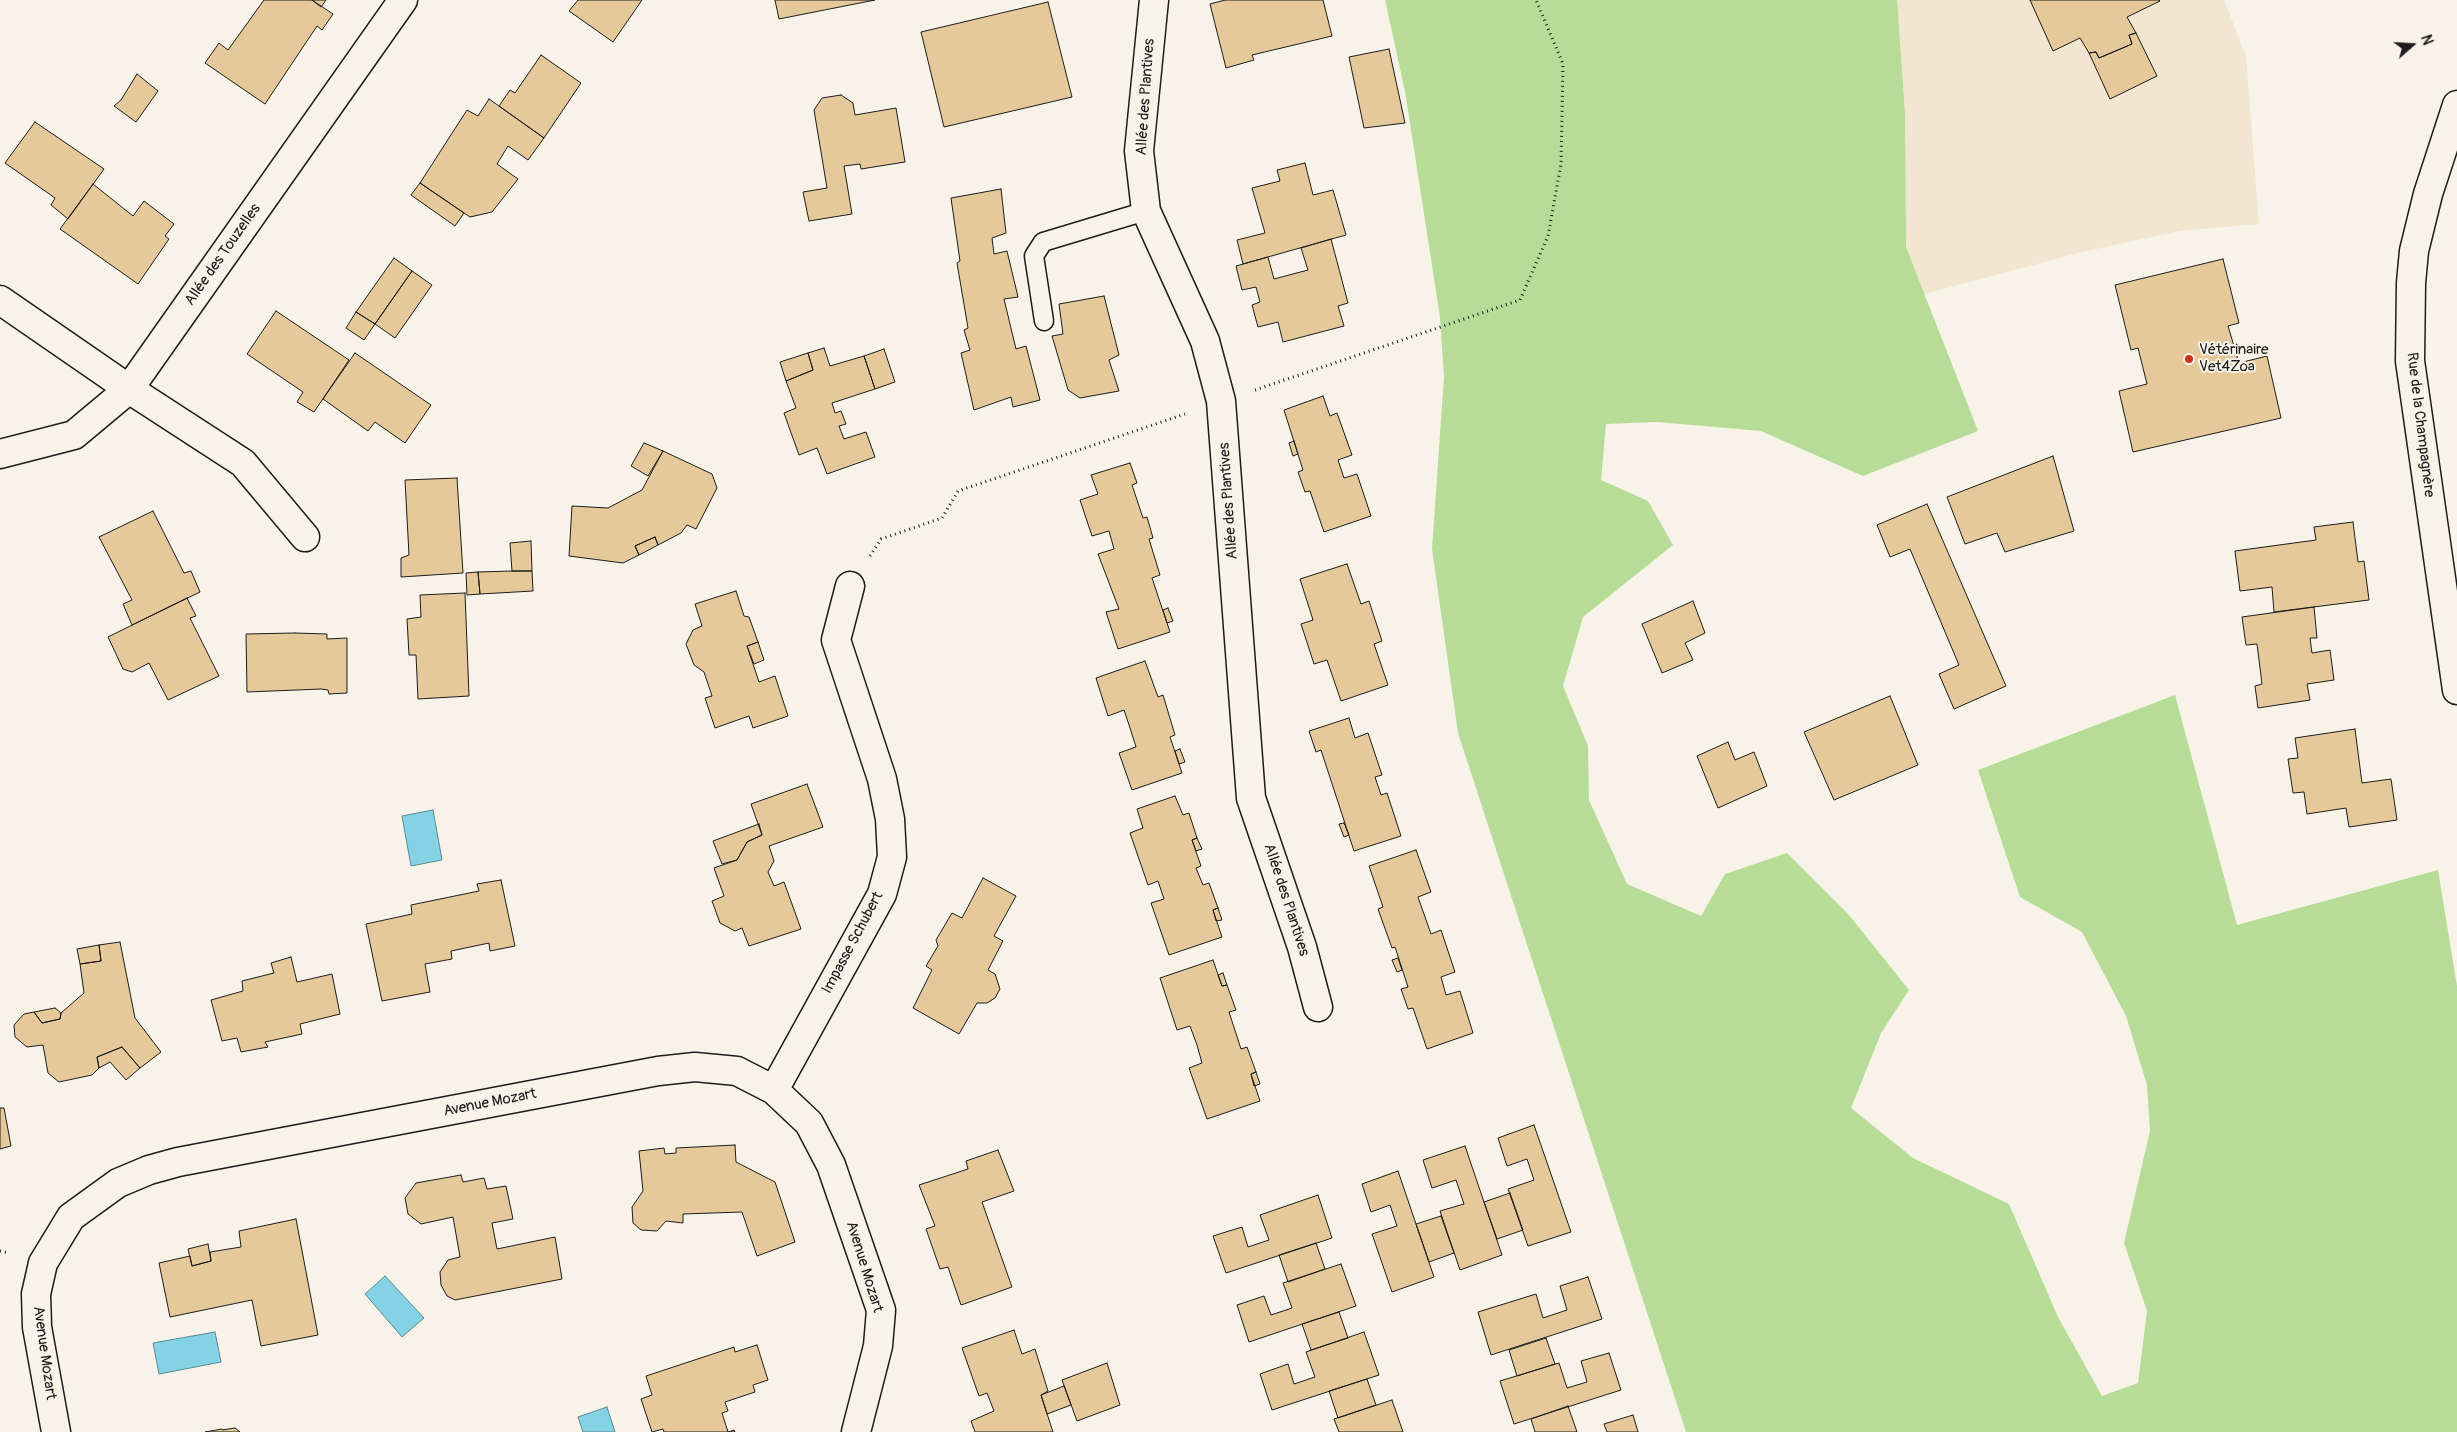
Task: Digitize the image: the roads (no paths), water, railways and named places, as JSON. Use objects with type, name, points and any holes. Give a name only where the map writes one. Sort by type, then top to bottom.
[{"type":"street","name":"Allée des Touzelles","points":[[0,454],[74,435],[129,390],[403,0]]},
{"type":"street","name":"Allée des Plantives","points":[[1154,0],[1139,151],[1146,211],[1205,341],[1221,401],[1251,798],[1302,946],[1318,1007]]},
{"type":"street","name":"Rue de la Champagnère","points":[[2457,105],[2426,203],[2414,251],[2411,283],[2410,361],[2453,626],[2457,690]]},
{"type":"street","points":[[0,300],[129,390],[244,463],[305,537]]},
{"type":"street","name":"Impasse Schubert","points":[[774,1090],[882,894],[892,856],[890,819],[882,779],[836,640],[850,586]]},
{"type":"street","name":"Avenue Mozart","points":[[56,1432],[37,1327],[36,1294],[43,1263],[71,1216],[118,1183],[149,1170],[178,1162],[658,1071],[695,1068],[737,1071],[774,1090],[809,1123],[831,1165],[881,1310],[878,1346],[856,1432]]},
{"type":"lane","points":[[1044,321],[1034,256],[1043,242],[1146,211]]},
{"type":"water","points":[[433,810],[442,860],[411,866],[402,816]]},
{"type":"water","points":[[385,1276],[424,1318],[402,1337],[365,1294]]},
{"type":"water","points":[[215,1332],[221,1362],[159,1374],[153,1343]]},
{"type":"water","points":[[607,1407],[615,1432],[583,1432],[578,1417]]},
{"type":"place","name":"Vétérinaire Vet4Zoa","points":[[2189,359]]}]
